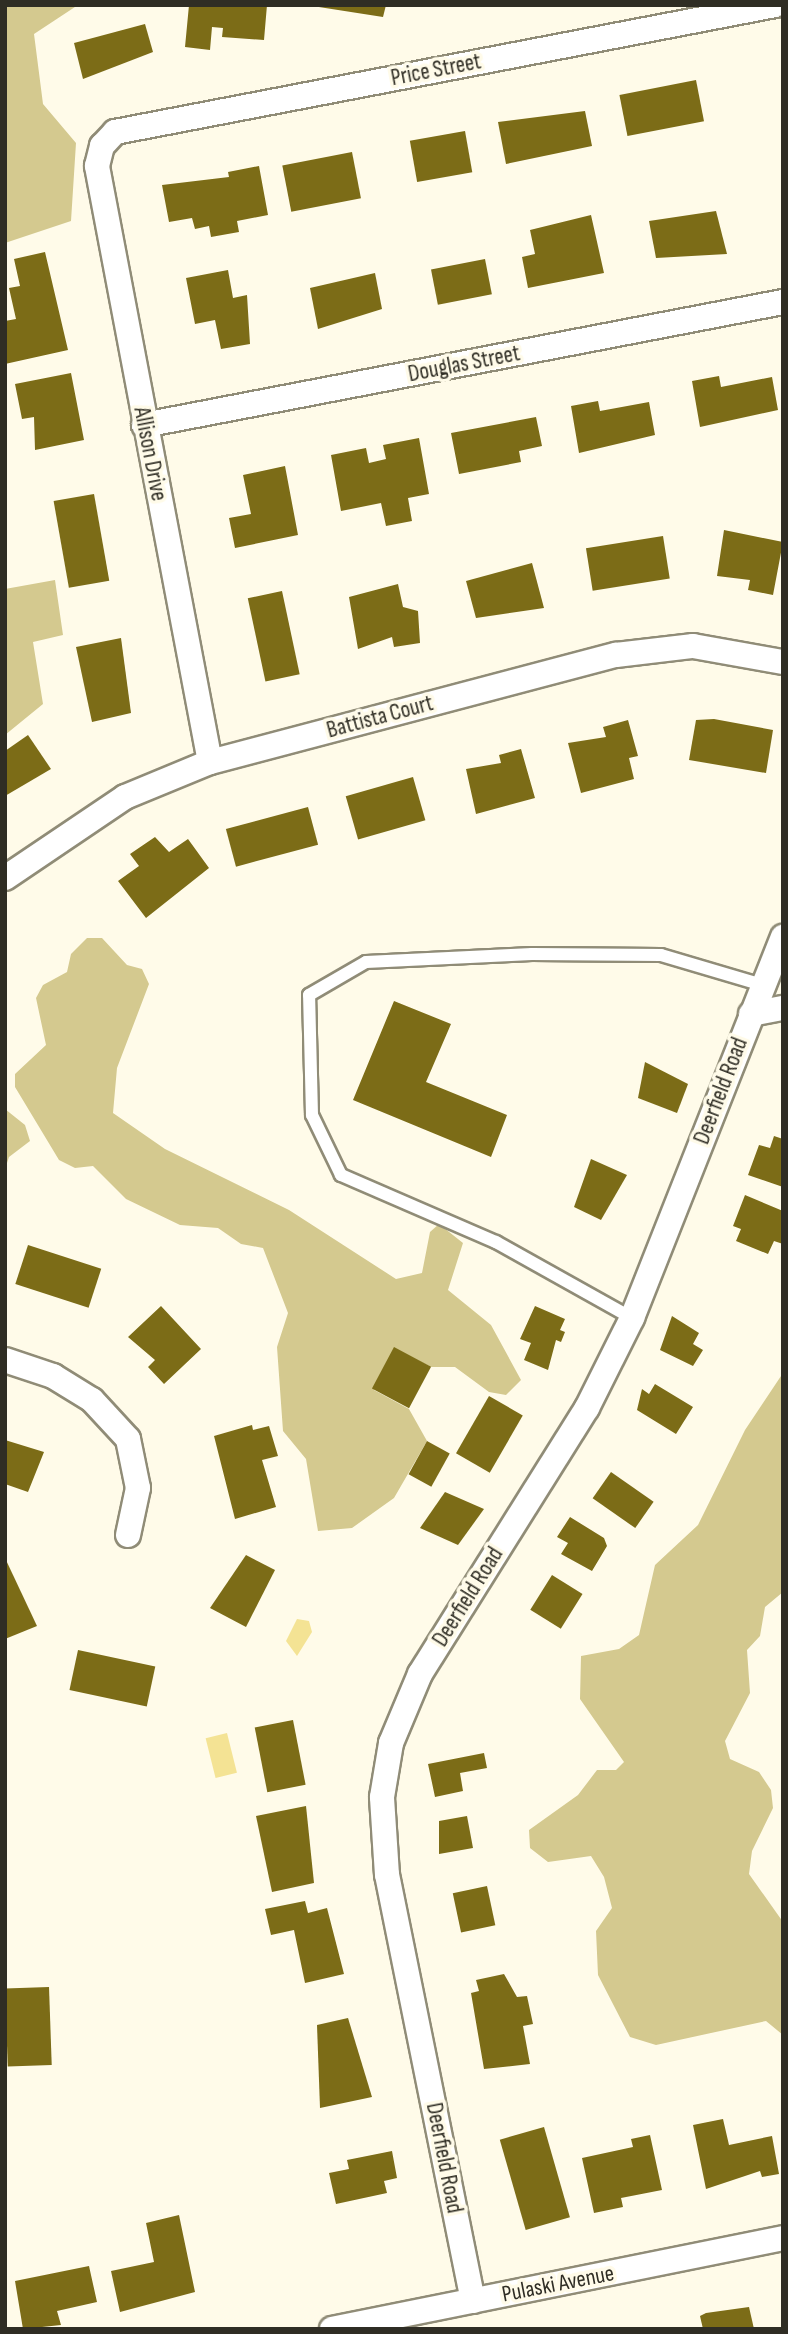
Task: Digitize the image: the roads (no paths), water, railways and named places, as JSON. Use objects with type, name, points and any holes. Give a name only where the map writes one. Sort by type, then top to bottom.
[{"type":"street","name":"Price Street","points":[[102,146],[115,132],[775,5]]},
{"type":"street","name":"Allison Drive","points":[[102,146],[97,166],[210,762]]},
{"type":"street","name":"Douglas Street","points":[[144,425],[783,302]]},
{"type":"street","name":"Battista Court","points":[[5,878],[125,797],[210,762],[616,655],[693,646],[783,662]]},
{"type":"street","name":"Deerfield Road","points":[[473,2301],[387,1875],[382,1797],[388,1757],[419,1674],[587,1408],[632,1318],[783,937]]},
{"type":"street","points":[[751,1014],[783,1009]]},
{"type":"street","points":[[5,1360],[53,1376],[92,1401],[128,1439],[138,1488],[128,1535]]},
{"type":"street","name":"Pulaski Avenue","points":[[332,2329],[783,2238]]},
{"type":"lane","points":[[632,1318],[496,1242],[341,1175],[312,1115],[310,995],[366,962],[532,954],[661,955],[762,985]]}]
